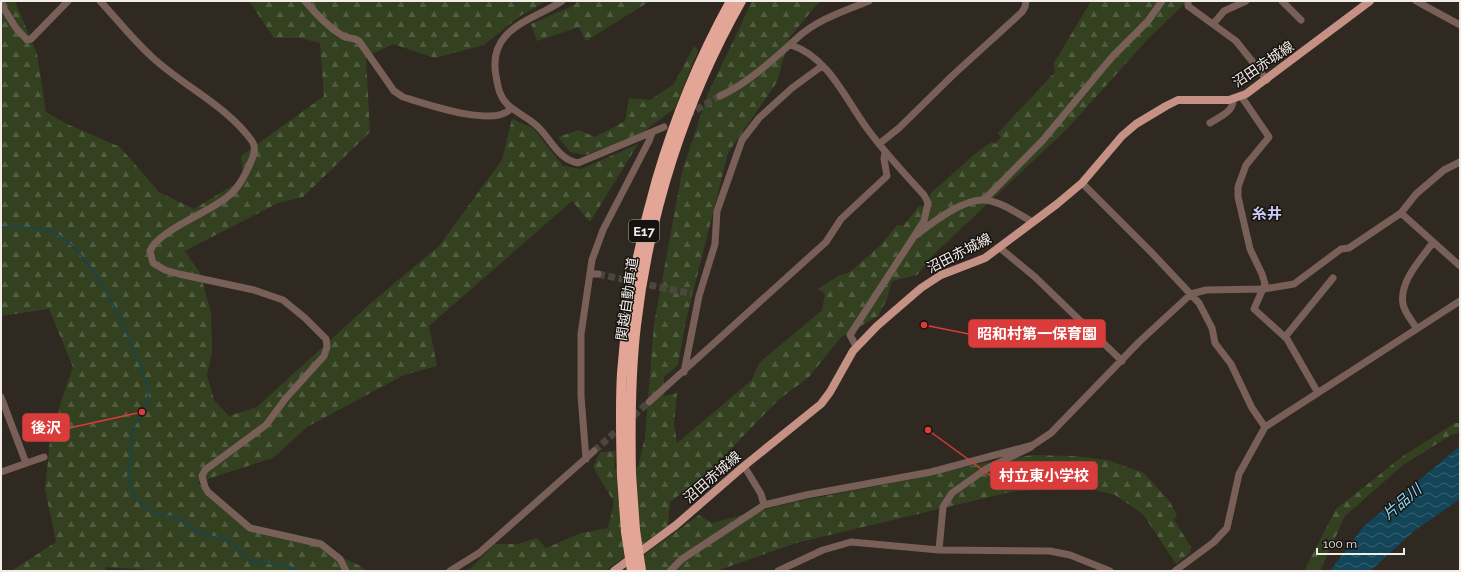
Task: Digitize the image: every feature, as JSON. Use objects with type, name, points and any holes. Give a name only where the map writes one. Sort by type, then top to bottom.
[{"type":"highway","name":"関越自動車道","points":[[641,571],[627,475],[622,374],[626,332],[635,271],[646,221],[670,136],[686,93],[731,1]]},
{"type":"highway","name":"関越自動車道","points":[[632,571],[626,532],[627,475],[636,325],[654,224],[666,179],[695,96],[712,57],[741,1]]},
{"type":"main road","name":"沼田赤城線","points":[[614,571],[676,525],[744,466],[821,404],[830,392],[856,346],[921,288],[941,275],[985,258],[1000,248],[1082,183],[1122,136],[1136,124],[1166,106],[1184,99],[1233,99],[1241,96],[1267,80],[1370,1]]},
{"type":"street","points":[[1,4],[16,28],[27,40],[31,39],[68,1]]},
{"type":"street","points":[[100,1],[152,57],[213,103],[234,121],[253,142],[255,148],[239,186],[227,198],[156,241],[150,251],[154,263],[165,270],[179,274],[254,290],[284,300],[326,339],[327,347],[324,356],[286,398],[266,425],[205,470],[202,476],[205,487],[231,513],[250,528],[322,544],[340,559],[346,571]]},
{"type":"street","points":[[306,1],[325,24],[344,37],[354,38],[358,41],[394,91],[403,97],[469,115],[495,114],[505,112],[511,108]]},
{"type":"street","points":[[562,1],[516,26],[500,42],[497,51],[495,71],[500,95],[511,108],[540,129],[562,156],[578,163],[664,127]]},
{"type":"street","points":[[720,96],[741,86],[776,55],[816,25],[830,17],[869,1]]},
{"type":"street","points":[[879,144],[899,128],[953,75],[1022,12],[1026,1]]},
{"type":"street","points":[[984,200],[1043,140],[1112,57],[1148,21],[1162,1]]},
{"type":"street","points":[[1188,1],[1188,6],[1214,23],[1236,41],[1267,80]]},
{"type":"street","points":[[1214,23],[1224,12],[1246,1]]},
{"type":"street","points":[[1282,1],[1301,20]]},
{"type":"street","points":[[1416,1],[1460,25]]},
{"type":"street","points":[[791,45],[808,53],[837,82],[866,128],[885,152],[924,195],[928,203],[924,221],[910,240],[850,336],[856,346]]},
{"type":"street","points":[[684,372],[696,295],[714,244],[717,211],[742,140],[759,118],[792,88],[822,66]]},
{"type":"street","points":[[1241,96],[1269,137],[1246,165],[1238,187],[1238,197],[1250,249],[1265,284],[1264,289],[1254,307],[1255,310],[1285,337],[1318,393]]},
{"type":"street","points":[[1210,123],[1228,111],[1233,105],[1233,99]]},
{"type":"street","points":[[586,459],[581,396],[581,334],[590,274],[602,230],[652,133]]},
{"type":"street","points":[[650,402],[826,242],[841,219],[884,179],[887,173],[884,159],[885,152]]},
{"type":"street","points":[[939,550],[943,507],[952,493],[986,469],[1029,449],[1051,433],[1122,361],[1192,294],[1206,290],[1264,289],[1294,284],[1341,249],[1350,248],[1400,213],[1416,194],[1444,170],[1460,162]]},
{"type":"street","points":[[1082,183],[1192,294],[1206,315],[1215,343],[1231,364],[1252,408],[1265,427]]},
{"type":"street","points":[[910,240],[934,222],[954,210],[975,201],[984,200],[994,203],[1033,222]]},
{"type":"street","points":[[1400,213],[1460,266]]},
{"type":"street","points":[[1417,329],[1403,305],[1405,285],[1433,242]]},
{"type":"street","points":[[1000,248],[1035,277],[1122,361]]},
{"type":"street","points":[[590,274],[598,274]]},
{"type":"street","points":[[1285,337],[1332,278]]},
{"type":"street","points":[[1176,571],[1214,542],[1227,528],[1239,474],[1265,427],[1460,301]]},
{"type":"street","points":[[1,397],[26,463]]},
{"type":"street","points":[[670,571],[682,558],[764,505],[806,495],[931,472],[1033,445]]},
{"type":"street","points":[[450,571],[480,553],[536,501],[594,451]]},
{"type":"street","points":[[1,472],[44,457]]},
{"type":"street","points":[[744,466],[761,494],[764,505]]},
{"type":"street","points":[[778,571],[823,550],[851,542],[939,550],[1050,551],[1070,555],[1110,571]]},
{"type":"green space","points":[[1,1],[15,1],[37,54],[46,112],[67,124],[120,147],[159,192],[194,209],[243,179],[241,156],[324,96],[320,43],[300,38],[274,38],[249,1],[547,1],[520,16],[484,45],[435,58],[393,44],[366,57],[370,132],[303,197],[278,203],[185,251],[200,273],[211,313],[212,352],[207,375],[214,400],[229,416],[257,407],[373,301],[439,246],[502,160],[512,119],[533,128],[563,166],[581,169],[638,144],[590,222],[572,201],[429,326],[437,366],[404,375],[307,427],[273,458],[198,482],[209,498],[248,529],[270,536],[320,546],[362,567],[366,571],[166,571],[107,567],[103,571],[11,571],[56,542],[45,489],[51,431],[73,367],[49,309],[1,316]]},
{"type":"green space","points":[[578,1],[650,1],[586,41],[579,27],[537,41],[531,24],[574,5]]},
{"type":"green space","points":[[752,1],[820,1],[789,38],[777,82],[728,153],[686,320],[678,365],[664,377],[664,396],[677,393],[674,424],[677,443],[752,380],[759,363],[822,310],[825,294],[818,289],[838,276],[850,272],[882,244],[897,225],[903,226],[919,206],[923,207],[931,193],[977,152],[992,142],[995,144],[1001,137],[998,133],[1055,72],[1054,63],[1091,1],[1187,1],[1147,40],[1066,130],[933,255],[917,275],[892,281],[887,299],[878,316],[840,338],[809,377],[778,400],[708,473],[670,502],[668,526],[605,571],[464,571],[471,568],[495,544],[517,544],[537,538],[546,548],[581,533],[608,528],[614,502],[593,467],[600,452],[616,451],[614,469],[638,467],[645,437],[654,324],[682,172],[708,93]]},
{"type":"green space","points":[[694,46],[698,50],[675,108],[642,133],[586,155],[570,152],[558,137],[579,130],[595,137],[625,121],[629,98],[650,100],[674,84]]},
{"type":"green space","points":[[1455,423],[1460,423],[1460,433],[1451,435],[1403,465],[1345,516],[1320,571],[1304,571],[1336,509],[1403,456]]},
{"type":"green space","points":[[1033,455],[1074,456],[1107,460],[1144,473],[1170,502],[1177,515],[1174,520],[1191,547],[1191,552],[1176,564],[1143,514],[1115,495],[1087,488],[1015,491],[796,543],[716,571],[622,571],[699,515],[712,523],[799,501],[904,481],[988,462]]},
{"type":"water","name":"片品川","points":[[1460,446],[1460,499],[1414,531],[1370,571],[1330,571],[1364,526]]},
{"type":"waterway","points":[[1,227],[38,229],[58,235],[73,247],[87,263],[101,282],[113,304],[142,370],[148,388],[148,401],[134,427],[131,443],[128,476],[131,489],[136,499],[155,513],[180,518],[194,531],[229,541],[250,561],[289,566],[298,571]]},
{"type":"tunnel","points":[[687,115],[720,96]]},
{"type":"tunnel","points":[[598,274],[692,294]]},
{"type":"tunnel","points":[[594,451],[649,402]]},
{"type":"place","name":"昭和村第一保育園","points":[[924,325]]},
{"type":"place","name":"後沢","points":[[142,412]]},
{"type":"place","name":"村立東小学校","points":[[928,430]]},
{"type":"district","name":"糸井","points":[[1267,214]]}]
